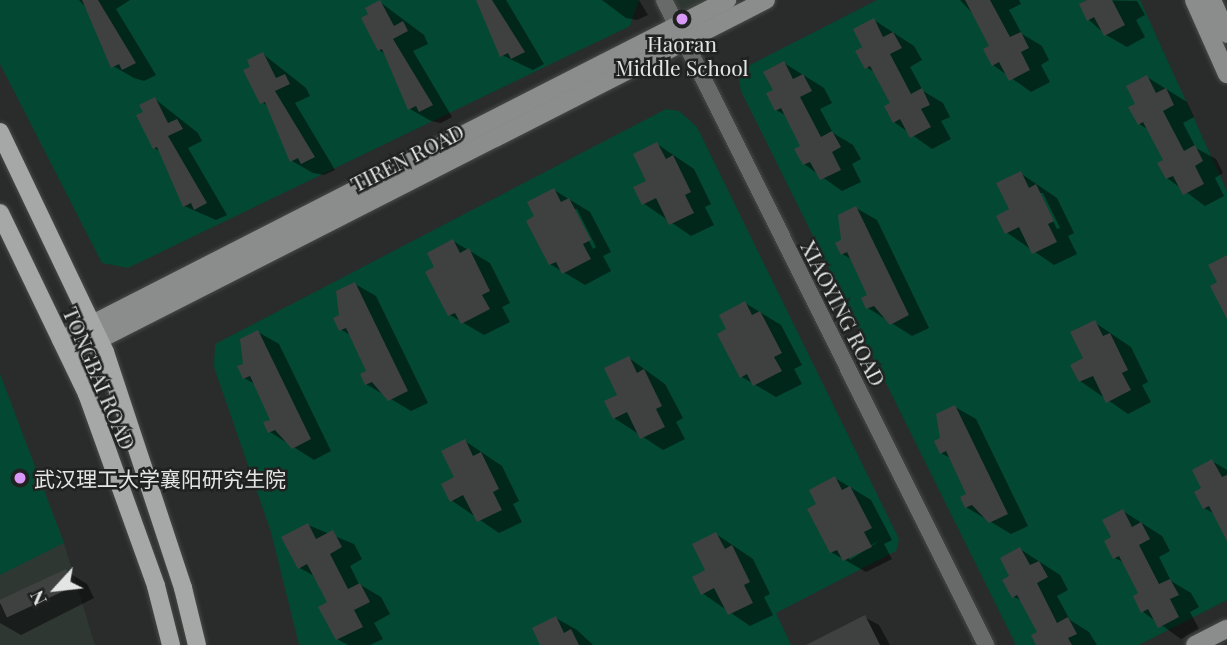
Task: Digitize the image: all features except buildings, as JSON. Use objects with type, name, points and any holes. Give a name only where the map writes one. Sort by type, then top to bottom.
[{"type":"main road","points":[[0,132],[95,332],[179,575],[197,645]]},
{"type":"main road","name":"TONGBAI ROAD","points":[[0,213],[87,394],[156,586],[171,645]]},
{"type":"street","name":"XIAOYING ROAD","points":[[664,0],[986,645]]},
{"type":"street","name":"TIREN ROAD","points":[[681,33],[727,0]]},
{"type":"street","name":"TIREN ROAD","points":[[65,348],[681,33],[766,0]]},
{"type":"street","points":[[1194,0],[1227,74]]},
{"type":"street","points":[[1212,0],[1227,34]]},
{"type":"street","points":[[1195,645],[1225,633]]},
{"type":"shaded area","name":"Haoran Middle School","points":[[664,0],[727,0],[677,25]]},
{"type":"shaded area","name":"武汉理工大学襄阳研究生院","points":[[0,374],[64,543],[95,645],[0,645]]},
{"type":"green space","points":[[0,0],[639,0],[630,26],[128,268],[102,263],[0,64]]},
{"type":"green space","points":[[877,0],[1140,0],[1227,191],[1227,600],[1139,645],[1016,645],[741,91],[739,79],[750,65]]},
{"type":"green space","points":[[666,109],[679,111],[697,127],[899,539],[896,551],[776,613],[791,645],[299,645],[271,532],[214,367],[215,344]]},
{"type":"green space","points":[[0,374],[64,543],[0,575]]},
{"type":"place","name":"Haoran Middle School","points":[[682,19]]},
{"type":"place","name":"武汉理工大学襄阳研究生院","points":[[20,478]]}]
